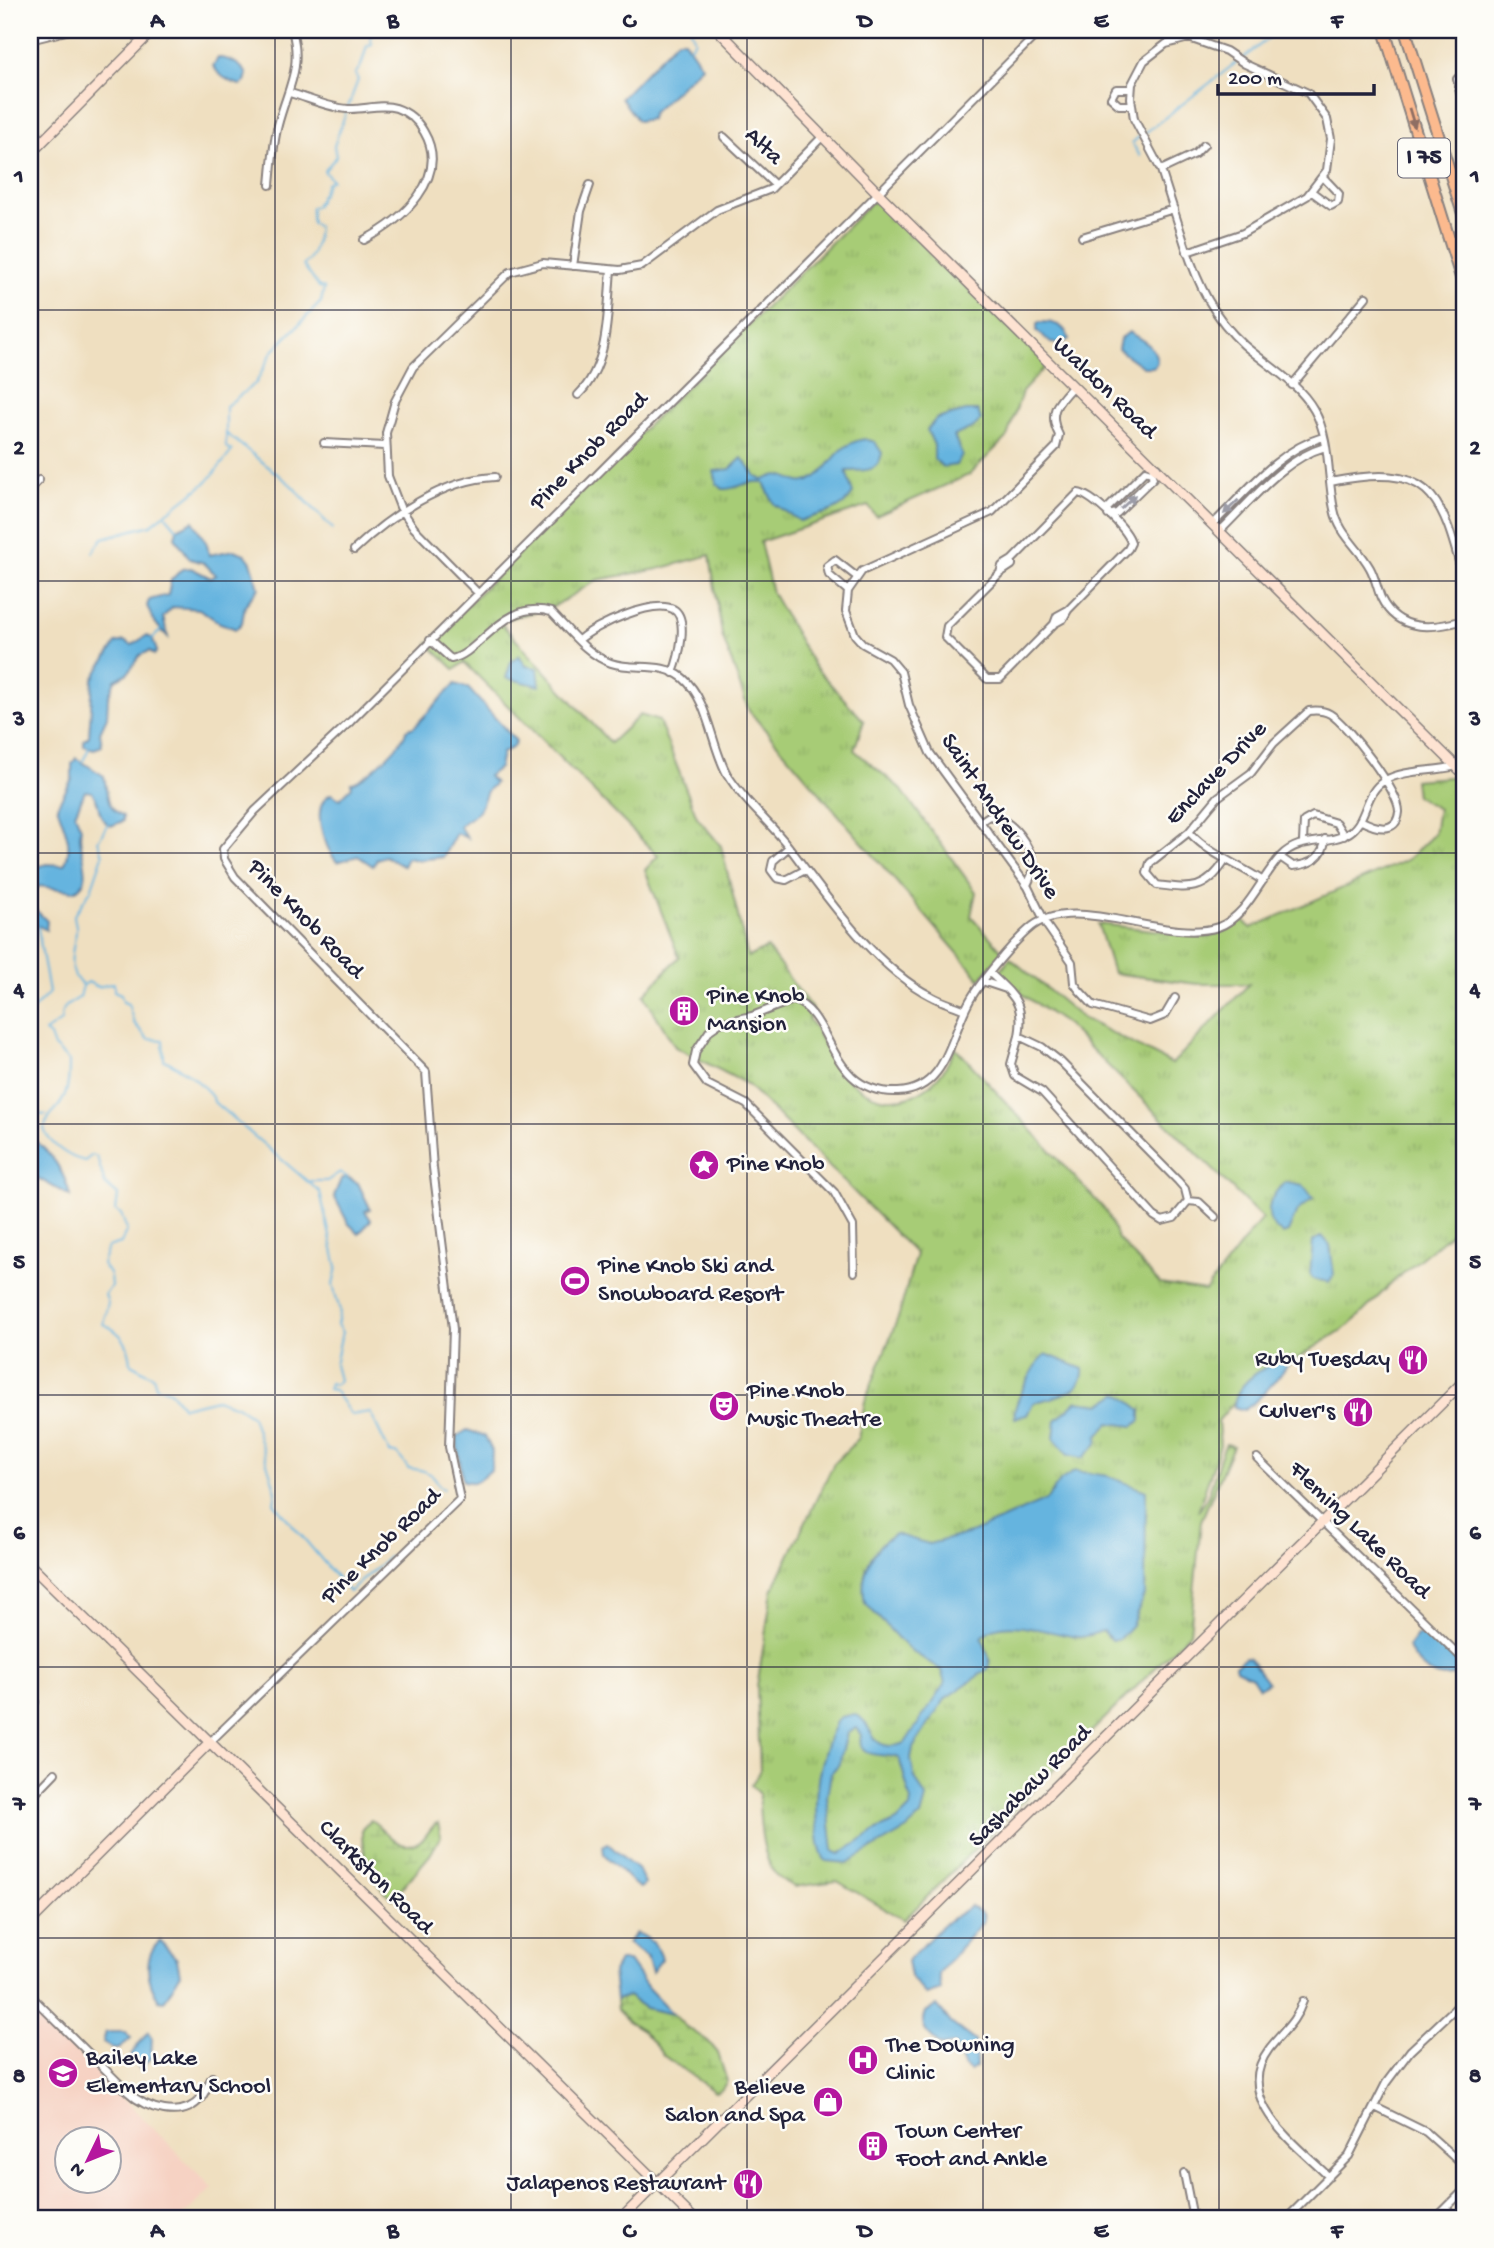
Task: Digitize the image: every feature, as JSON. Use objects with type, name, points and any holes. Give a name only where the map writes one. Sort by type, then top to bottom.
[{"type":"highway","name":"I 75","points":[[1384,30],[1464,287]]},
{"type":"highway","name":"I 75","points":[[1405,30],[1464,217]]},
{"type":"main road","points":[[30,154],[153,30]]},
{"type":"main road","name":"Waldon Road","points":[[718,30],[1154,470],[1217,527],[1464,774]]},
{"type":"main road","name":"Sashabaw Road","points":[[622,2218],[1464,1381]]},
{"type":"main road","name":"Clarkston Road","points":[[30,1565],[693,2218]]},
{"type":"main road","name":"Pine Knob Road","points":[[31,1919],[211,1742]]},
{"type":"street","points":[[30,40],[69,30]]},
{"type":"street","points":[[270,185],[278,122],[290,93],[297,59],[292,30]]},
{"type":"street","name":"Pine Knob Road","points":[[211,1742],[460,1499],[449,1447],[453,1329],[433,1168],[426,1072],[236,877],[223,859],[223,849],[238,829],[351,721],[1041,30]]},
{"type":"street","points":[[1188,30],[1189,38]]},
{"type":"street","points":[[1187,252],[1244,233],[1312,192],[1323,177],[1331,156],[1331,139],[1326,119],[1308,93],[1245,64],[1226,51],[1189,38],[1154,51],[1137,72],[1131,89],[1132,105],[1134,119],[1161,170],[1187,252],[1209,304],[1225,326],[1292,385],[1314,409],[1323,437],[1341,530],[1371,568],[1380,596],[1393,614],[1405,623],[1435,628],[1464,620]]},
{"type":"street","points":[[1464,72],[1457,79],[1464,108]]},
{"type":"street","points":[[1131,89],[1116,89],[1111,98],[1114,103],[1132,105]]},
{"type":"street","points":[[290,93],[346,109],[394,107],[409,114],[431,143],[432,160],[424,189],[383,230],[364,240]]},
{"type":"street","name":"Alta","points":[[724,136],[775,185]]},
{"type":"street","points":[[477,592],[430,546],[403,512],[388,476],[385,446],[389,421],[403,382],[424,355],[492,287],[520,267],[543,263],[611,270],[642,266],[717,210],[775,185],[822,137]]},
{"type":"street","points":[[1161,170],[1195,154],[1204,145]]},
{"type":"street","points":[[1312,192],[1331,206],[1338,202],[1339,194],[1323,177]]},
{"type":"street","points":[[573,266],[581,211],[590,185]]},
{"type":"street","points":[[1082,237],[1174,209]]},
{"type":"street","points":[[578,395],[589,385],[600,360],[611,270]]},
{"type":"street","points":[[1292,385],[1366,298]]},
{"type":"street","points":[[857,577],[839,561],[835,560],[827,566],[829,575],[848,591],[857,577],[874,564],[992,512],[1056,447],[1059,435],[1052,422],[1054,409],[1073,386]]},
{"type":"street","points":[[1217,527],[1286,454],[1303,443],[1323,437]]},
{"type":"street","points":[[324,443],[385,446]]},
{"type":"street","points":[[1217,527],[1307,452],[1325,447]]},
{"type":"street","points":[[1108,515],[1090,496],[1078,493],[1012,560],[1002,566],[1000,573],[947,626],[945,636],[987,679],[994,682],[1000,679],[1063,619],[1068,610],[1128,549],[1130,537],[1108,515],[1108,508],[1144,471],[1154,470]]},
{"type":"street","points":[[1330,482],[1380,473],[1408,479],[1425,488],[1436,501],[1454,540],[1464,581]]},
{"type":"street","points":[[354,550],[403,512],[457,486],[495,477]]},
{"type":"street","points":[[30,490],[39,480]]},
{"type":"street","points":[[1259,480],[1266,487]]},
{"type":"street","name":"Saint Andrew Drive","points":[[848,591],[846,611],[855,635],[897,666],[909,705],[930,753],[1027,885],[1044,919],[1072,962],[1079,990],[1093,1005],[1150,1021],[1165,1015],[1175,998]]},
{"type":"street","points":[[580,639],[608,620],[651,610],[673,609],[678,614],[682,642],[673,673]]},
{"type":"street","points":[[430,640],[451,659],[460,658],[495,626],[508,619],[543,610],[551,612],[597,656],[614,664],[651,667],[673,673],[692,688],[722,763],[733,783],[789,847],[836,910],[897,972],[930,996],[965,1010]]},
{"type":"street","name":"Enclave Drive","points":[[1225,861],[1202,886],[1180,888],[1152,883],[1147,873],[1150,863],[1189,832],[1218,797],[1251,773],[1274,743],[1309,711],[1316,710],[1333,716],[1364,748],[1384,780]]},
{"type":"street","points":[[854,1272],[853,1226],[834,1192],[746,1104],[699,1077],[693,1065],[694,1057],[710,1030],[720,1023],[752,1016],[786,1000],[793,1000],[799,1002],[813,1017],[856,1080],[885,1092],[913,1091],[924,1086],[938,1071],[965,1010],[991,974],[1029,928],[1044,919],[1077,916],[1178,929],[1210,929],[1228,921],[1280,857],[1303,842],[1344,836],[1355,829],[1373,793],[1384,780],[1456,766]]},
{"type":"street","points":[[1360,820],[1380,829],[1388,828],[1395,822],[1399,812],[1384,780]]},
{"type":"street","points":[[980,822],[989,816],[996,817],[1022,837],[1035,868],[1027,885]]},
{"type":"street","points":[[1303,842],[1304,821],[1313,816],[1336,823],[1344,836]]},
{"type":"street","points":[[1189,832],[1208,851],[1244,868],[1263,881]]},
{"type":"street","points":[[1280,857],[1293,866],[1317,859],[1325,848],[1325,839]]},
{"type":"street","points":[[789,847],[773,861],[771,870],[777,878],[786,880],[804,870]]},
{"type":"street","points":[[991,974],[1021,1009],[1019,1036],[1011,1064],[1015,1076],[1042,1092],[1154,1216],[1168,1221],[1185,1208],[1188,1201],[1185,1189],[1178,1181],[1061,1062],[1042,1047],[1019,1036]]},
{"type":"street","points":[[985,982],[1006,989]]},
{"type":"street","points":[[1188,1201],[1199,1202],[1215,1217]]},
{"type":"street","name":"Fleming Lake Road","points":[[1257,1458],[1464,1660]]},
{"type":"street","points":[[30,1685],[35,1702]]},
{"type":"street","points":[[30,1799],[55,1773]]},
{"type":"street","points":[[30,1995],[128,2092],[146,2106],[167,2110],[187,2108],[202,2098],[212,2077]]},
{"type":"street","points":[[1287,2218],[1349,2156],[1386,2083],[1410,2051],[1464,2000]]},
{"type":"street","points":[[1303,2001],[1294,2021],[1263,2060],[1257,2080],[1258,2092],[1272,2120],[1329,2177]]},
{"type":"street","points":[[1375,2107],[1426,2132],[1464,2166]]},
{"type":"street","points":[[1184,2173],[1193,2218]]},
{"type":"street","points":[[1436,2218],[1464,2190]]},
{"type":"shaded area","name":"Bailey Lake Elementary School","points":[[30,2006],[213,2188],[181,2218],[30,2218]]},
{"type":"green space","points":[[876,198],[1047,365],[1022,392],[1007,437],[969,475],[876,516],[868,506],[760,542],[772,593],[814,666],[864,721],[854,750],[901,789],[976,892],[971,916],[1003,952],[980,979],[749,711],[722,635],[710,555],[658,569],[597,580],[553,607],[499,621],[610,743],[640,715],[659,721],[697,817],[721,846],[748,957],[767,948],[815,1013],[808,1018],[832,1059],[850,1081],[866,1092],[882,1098],[912,1096],[938,1077],[955,1047],[1106,1211],[1118,1239],[1160,1284],[1205,1291],[1262,1218],[1067,1025],[996,976],[1010,958],[1082,1018],[1172,1064],[1249,984],[1197,984],[1113,973],[1098,924],[1207,936],[1226,931],[1240,917],[1251,928],[1407,860],[1434,834],[1438,809],[1416,796],[1414,780],[1461,776],[1464,779],[1464,1235],[1457,1228],[1395,1280],[1351,1324],[1239,1396],[1218,1421],[1220,1445],[1198,1511],[1211,1488],[1226,1444],[1233,1446],[1201,1521],[1190,1633],[904,1920],[837,1881],[794,1887],[778,1877],[771,1867],[764,1847],[759,1793],[751,1785],[760,1772],[757,1687],[772,1591],[834,1463],[858,1439],[865,1401],[899,1315],[916,1254],[747,1084],[675,1047],[644,995],[679,957],[645,870],[658,856],[464,662],[455,670],[428,644]]},
{"type":"green space","points":[[371,1820],[394,1840],[407,1845],[423,1839],[438,1823],[441,1836],[430,1855],[393,1899],[374,1877],[366,1858],[362,1829]]},
{"type":"green space","points":[[628,1996],[645,2008],[673,2014],[685,2026],[708,2041],[718,2053],[727,2081],[722,2089],[715,2092],[664,2056],[642,2030],[629,2022],[617,2010],[616,2000]]},
{"type":"water","points":[[677,40],[684,40],[702,66],[652,113],[651,119],[638,121],[621,98]]},
{"type":"water","points":[[218,58],[231,61],[242,68],[247,74],[245,82],[240,85],[221,76],[213,66]]},
{"type":"water","points":[[1041,322],[1058,325],[1065,330],[1069,339],[1060,344],[1051,343],[1037,331],[1037,324]]},
{"type":"water","points":[[1129,332],[1154,351],[1157,362],[1154,367],[1143,367],[1118,349],[1120,339]]},
{"type":"water","points":[[966,411],[978,411],[981,420],[974,427],[954,436],[962,455],[956,465],[943,467],[934,459],[934,445],[927,430],[936,419]]},
{"type":"water","points":[[865,439],[875,442],[882,453],[880,460],[869,470],[846,471],[853,493],[843,505],[830,512],[800,521],[774,504],[764,483],[753,482],[723,489],[717,484],[714,471],[730,469],[742,458],[756,476],[763,480],[778,475],[797,482],[809,481],[817,477],[846,446]]},
{"type":"water","points":[[193,521],[207,544],[209,555],[234,550],[245,554],[251,562],[259,588],[245,605],[242,623],[236,629],[220,623],[199,609],[173,607],[163,617],[168,637],[154,622],[147,606],[149,600],[168,595],[171,580],[182,569],[191,568],[211,578],[216,575],[204,563],[190,559],[175,537],[177,529]]},
{"type":"water","points":[[146,636],[152,638],[157,651],[154,655],[150,651],[140,655],[128,673],[115,680],[108,698],[107,717],[100,732],[102,746],[94,749],[84,746],[84,741],[89,736],[93,679],[116,643],[124,641],[132,645]]},
{"type":"water","points":[[519,655],[526,666],[538,668],[540,686],[506,678],[511,662]]},
{"type":"water","points":[[455,684],[468,688],[516,741],[512,748],[502,753],[499,768],[488,776],[495,783],[487,791],[479,811],[459,826],[467,838],[456,833],[443,857],[418,860],[407,858],[403,866],[385,856],[377,859],[373,866],[358,856],[337,862],[327,847],[321,827],[324,800],[331,794],[340,799],[352,787],[351,783],[365,776],[383,761],[399,743],[406,730],[414,727]]},
{"type":"water","points":[[76,758],[104,776],[110,804],[123,816],[123,821],[111,826],[103,819],[92,792],[85,791],[75,814],[81,828],[85,879],[74,891],[39,886],[30,897],[30,869],[47,864],[64,865],[67,858],[67,835],[57,806],[72,779],[72,764]]},
{"type":"water","points":[[30,904],[47,921],[46,930],[30,921]]},
{"type":"water","points":[[30,1138],[56,1163],[70,1196],[30,1174]]},
{"type":"water","points":[[347,1177],[358,1183],[370,1209],[365,1211],[371,1220],[359,1234],[348,1223],[334,1196],[341,1179]]},
{"type":"water","points":[[1287,1182],[1303,1185],[1313,1198],[1297,1211],[1288,1232],[1283,1234],[1271,1222],[1269,1208],[1275,1193]]},
{"type":"water","points":[[1322,1236],[1330,1245],[1334,1275],[1329,1282],[1313,1279],[1310,1274],[1313,1241]]},
{"type":"water","points":[[1046,1354],[1083,1369],[1079,1384],[1066,1393],[1033,1403],[1027,1415],[1015,1418],[1025,1384]]},
{"type":"water","points":[[1284,1359],[1287,1365],[1261,1396],[1244,1410],[1234,1407],[1235,1399],[1245,1383],[1268,1366]]},
{"type":"water","points":[[1119,1393],[1141,1410],[1141,1421],[1133,1426],[1109,1423],[1098,1436],[1097,1444],[1083,1458],[1068,1455],[1054,1438],[1056,1420],[1077,1401],[1101,1404]]},
{"type":"water","points":[[467,1430],[485,1436],[492,1451],[491,1470],[474,1482],[462,1480],[456,1437]]},
{"type":"water","points":[[1075,1471],[1108,1476],[1146,1491],[1145,1593],[1132,1625],[1118,1640],[1111,1640],[1103,1631],[1080,1637],[1012,1626],[989,1631],[982,1638],[990,1659],[988,1669],[946,1698],[913,1748],[911,1758],[914,1776],[926,1798],[921,1816],[907,1829],[847,1863],[826,1861],[821,1852],[816,1820],[818,1777],[836,1722],[841,1717],[855,1714],[866,1724],[878,1742],[893,1746],[905,1743],[945,1683],[941,1670],[907,1648],[865,1603],[864,1583],[873,1554],[895,1534],[929,1544],[971,1533],[1046,1500],[1061,1480]],"holes":[[[856,1728],[861,1735],[861,1743],[867,1753],[899,1758],[911,1800],[910,1808],[897,1821],[877,1830],[840,1854],[833,1851],[827,1797],[831,1773],[839,1764],[847,1733]]]},
{"type":"water","points":[[1424,1634],[1456,1660],[1461,1668],[1455,1674],[1447,1677],[1431,1673],[1411,1654],[1408,1647],[1417,1635]]},
{"type":"water","points":[[1245,1657],[1249,1658],[1268,1683],[1259,1688],[1252,1677],[1236,1669],[1235,1665]]},
{"type":"water","points":[[607,1843],[639,1871],[645,1884],[640,1888],[634,1884],[604,1854],[603,1846]]},
{"type":"water","points":[[971,1906],[983,1914],[984,1920],[939,1973],[941,1990],[926,1995],[910,1976],[907,1961],[943,1925]]},
{"type":"water","points":[[636,1933],[652,1943],[661,1955],[662,1959],[652,1972],[647,1957],[627,1943]]},
{"type":"water","points":[[160,1941],[177,1959],[180,1975],[164,2001],[159,2000],[155,1993],[148,1970],[150,1955]]},
{"type":"water","points":[[619,1961],[629,1961],[648,1988],[673,2014],[645,2008],[628,1996],[616,2000],[613,1972]]},
{"type":"water","points":[[937,2006],[951,2023],[975,2041],[976,2067],[970,2071],[965,2068],[955,2044],[941,2046],[924,2028],[925,2012]]},
{"type":"water","points":[[106,2032],[125,2032],[131,2038],[119,2049],[112,2049],[103,2042]]},
{"type":"water","points":[[148,2032],[152,2038],[151,2058],[140,2069],[130,2056]]},
{"type":"waterway","points":[[348,107],[358,80],[355,74],[361,66],[367,46],[372,44],[369,30]]},
{"type":"waterway","points":[[690,47],[695,40],[691,30]]},
{"type":"waterway","points":[[1242,59],[1279,30]]},
{"type":"waterway","points":[[1145,133],[1237,62]]},
{"type":"waterway","points":[[93,552],[103,538],[151,525],[208,481],[232,451],[226,447],[226,406],[256,383],[272,352],[321,302],[324,288],[319,287],[303,265],[312,253],[318,232],[318,227],[312,223],[311,208],[317,205],[327,183],[332,180],[324,171],[336,157],[334,146],[346,112]]},
{"type":"waterway","points":[[1140,136],[1132,143],[1140,156]]},
{"type":"waterway","points":[[227,434],[290,484],[333,529]]},
{"type":"waterway","points":[[166,516],[177,529]]},
{"type":"waterway","points":[[152,639],[161,630]]},
{"type":"waterway","points":[[83,761],[89,748]]},
{"type":"waterway","points":[[82,985],[73,973],[72,966],[76,930],[74,915],[91,890],[103,855],[98,841],[109,822]]},
{"type":"waterway","points":[[30,1012],[49,993],[37,923]]},
{"type":"waterway","points":[[84,985],[88,982],[98,987],[114,983],[114,991],[121,994],[123,1002],[128,1004],[134,1023],[148,1039],[163,1040],[164,1060],[193,1078],[215,1103],[320,1192],[337,1267],[333,1285],[340,1311],[337,1325],[342,1332],[335,1365],[339,1380],[335,1385],[330,1383],[328,1389],[334,1390],[351,1415],[370,1412],[390,1453],[397,1453],[408,1468],[431,1474],[444,1489]]},
{"type":"waterway","points":[[83,985],[80,997],[64,1008],[61,1021],[45,1032],[50,1036],[54,1047],[69,1061],[69,1066],[64,1096],[48,1118],[44,1129],[55,1145],[73,1157],[85,1161],[92,1155],[97,1157],[105,1184],[118,1195],[116,1211],[121,1214],[127,1230],[121,1243],[108,1247],[102,1264],[110,1275],[111,1286],[105,1295],[108,1303],[103,1324],[123,1340],[129,1351],[131,1364],[153,1376],[156,1386],[170,1391],[183,1407],[216,1399],[237,1406],[252,1416],[276,1491],[274,1503],[349,1592],[389,1557]]},
{"type":"waterway","points":[[30,1124],[36,1114],[46,1115]]},
{"type":"waterway","points":[[310,1181],[327,1181],[340,1172],[347,1177]]},
{"type":"place","name":"Pine Knob Mansion","points":[[684,1011]]},
{"type":"place","name":"Pine Knob","points":[[704,1165]]},
{"type":"place","name":"Pine Knob Ski and Snowboard Resort","points":[[575,1281]]},
{"type":"place","name":"Ruby Tuesday","points":[[1413,1360]]},
{"type":"place","name":"Pine Knob Music Theatre","points":[[724,1406]]},
{"type":"place","name":"Culver's","points":[[1358,1412]]},
{"type":"place","name":"The Downing Clinic","points":[[863,2060]]},
{"type":"place","name":"Bailey Lake Elementary School","points":[[63,2073]]},
{"type":"place","name":"Believe Salon and Spa","points":[[828,2102]]},
{"type":"place","name":"Town Center Foot and Ankle","points":[[873,2146]]},
{"type":"place","name":"Jalapenos Restaurant","points":[[748,2184]]}]
